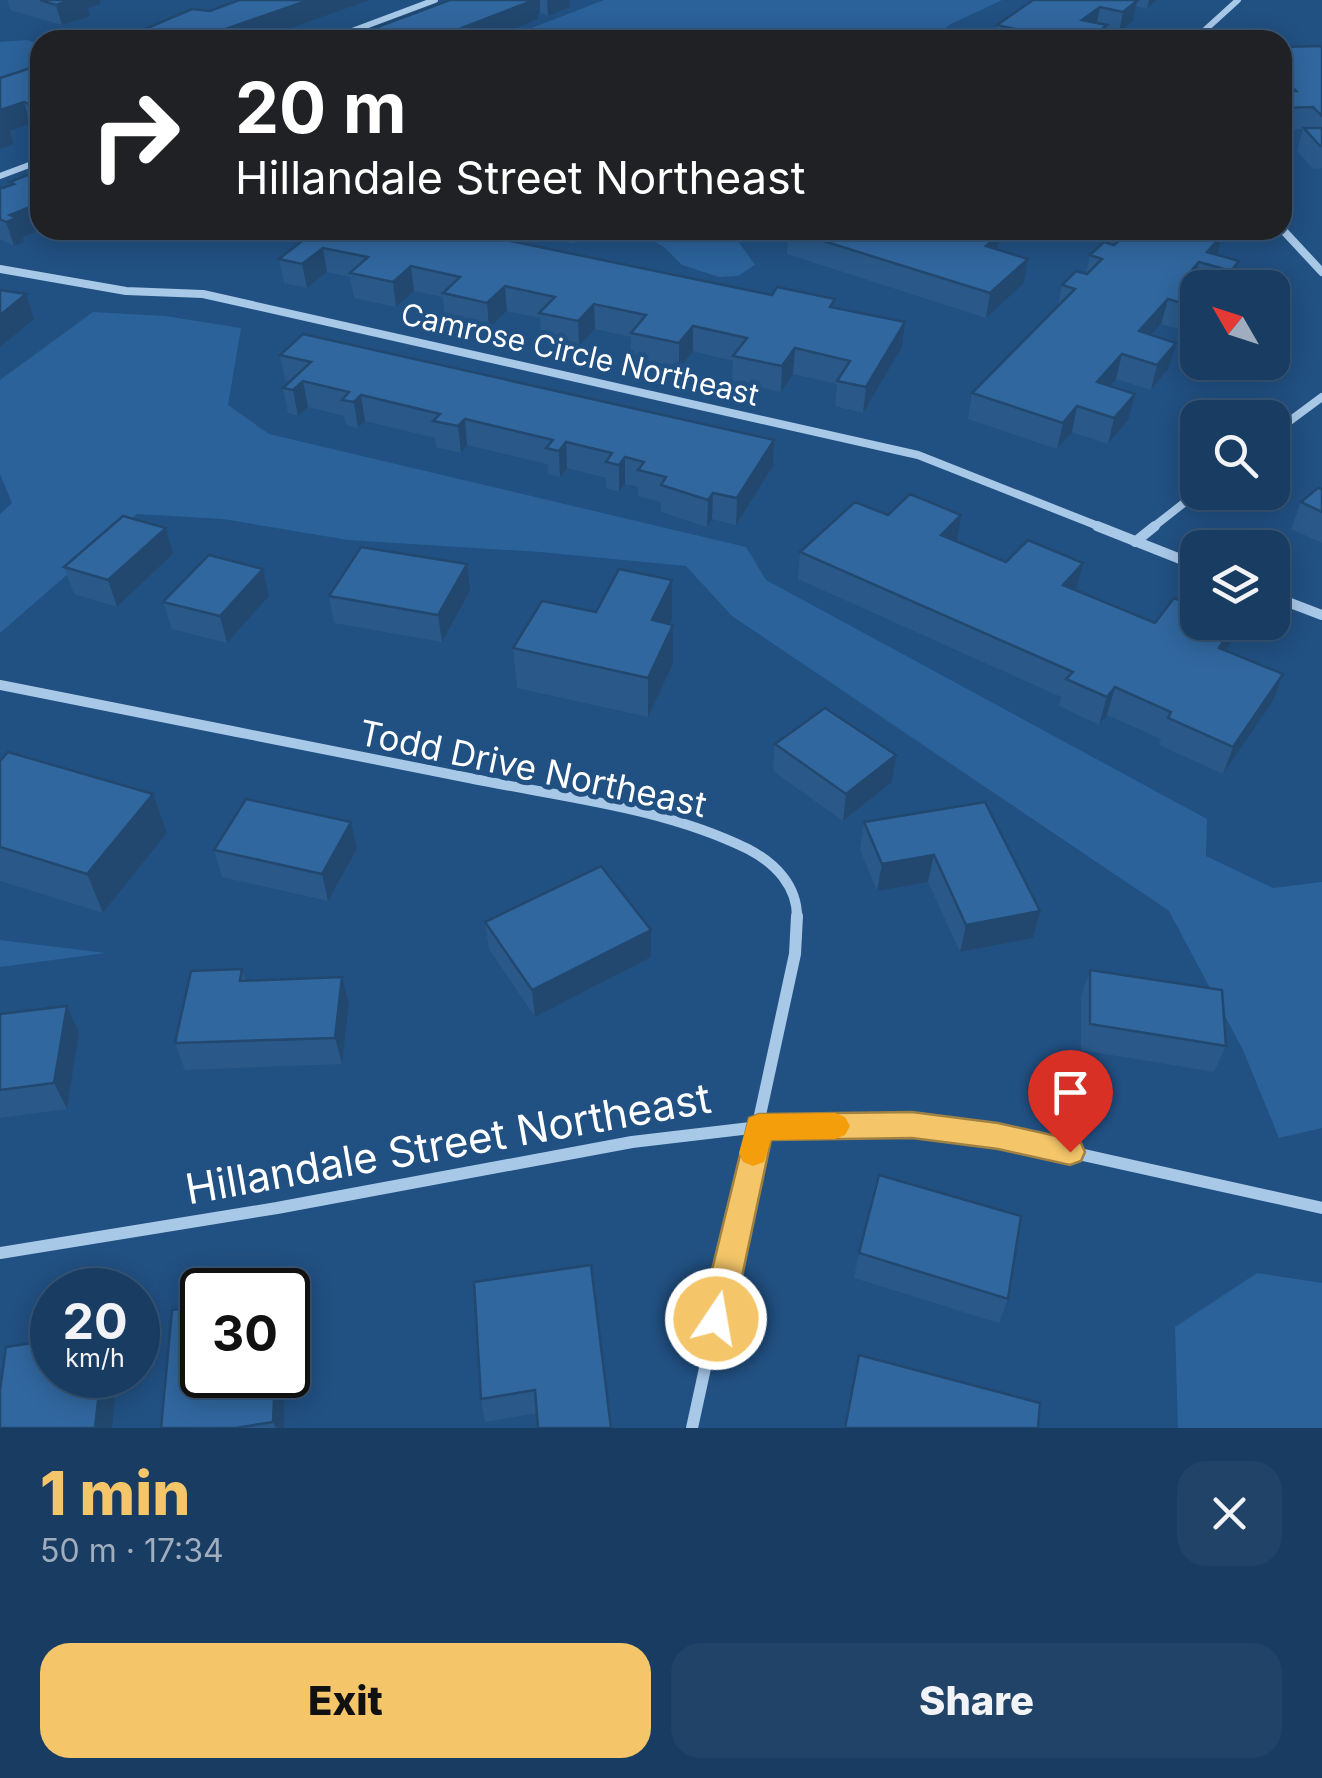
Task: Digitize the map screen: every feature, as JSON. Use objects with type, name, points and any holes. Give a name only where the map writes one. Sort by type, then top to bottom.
[{"type":"street","points":[[355,30],[435,0]]},
{"type":"street","points":[[1205,30],[1238,0]]},
{"type":"street","points":[[0,176],[30,165]]},
{"type":"street","points":[[1292,240],[1322,272]]},
{"type":"street","name":"Camrose Circle Northeast","points":[[0,269],[126,290],[203,294],[918,456],[1180,559]]},
{"type":"street","points":[[1290,421],[1322,397]]},
{"type":"street","points":[[1135,542],[1180,506]]},
{"type":"street","points":[[1290,603],[1322,615]]},
{"type":"street","name":"Todd Drive Northeast","points":[[0,685],[608,806],[708,832],[752,850],[783,874],[798,908],[795,954],[692,1428]]},
{"type":"street","name":"Hillandale Street Northeast","points":[[0,1253],[632,1142],[759,1127],[912,1125],[998,1136],[1322,1208]]},
{"type":"shaded area","points":[[604,0],[1002,0],[944,30],[527,30]]},
{"type":"shaded area","points":[[30,41],[30,67],[0,78],[0,42]]},
{"type":"shaded area","points":[[552,240],[595,240],[572,243]]},
{"type":"shaded area","points":[[652,240],[737,240],[755,265],[738,276],[719,277],[682,265]]},
{"type":"shaded area","points":[[93,312],[165,316],[241,328],[228,405],[269,434],[746,547],[766,580],[1207,819],[1206,856],[1273,888],[1322,882],[1322,1128],[1279,1138],[1243,1050],[1169,911],[732,616],[686,566],[348,540],[223,519],[137,514],[0,633],[0,514],[12,503],[0,474],[0,380]]},
{"type":"shaded area","points":[[0,940],[106,953],[0,967]]},
{"type":"shaded area","points":[[1257,1273],[1322,1283],[1322,1428],[1178,1428],[1175,1327]]},
{"type":"building","points":[[40,0],[71,0],[56,5]]},
{"type":"building","points":[[239,0],[309,0],[223,30],[143,30],[192,9],[210,11]]},
{"type":"building","points":[[450,0],[534,0],[457,30],[369,30]]},
{"type":"building","points":[[1033,0],[1137,1],[1123,12],[1100,7],[1082,20],[1107,25],[1101,30],[1019,30],[997,25]]},
{"type":"building","points":[[1292,47],[1322,47],[1322,116],[1313,107],[1292,108],[1292,91],[1296,91],[1292,87]]},
{"type":"building","points":[[30,68],[30,105],[24,102],[0,110],[0,78]]},
{"type":"building","points":[[1304,128],[1322,128],[1322,146],[1320,146]]},
{"type":"building","points":[[30,174],[30,207],[10,215],[17,218],[6,222],[0,219],[0,187],[14,184],[10,182]]},
{"type":"building","points":[[303,240],[505,240],[772,295],[777,287],[835,299],[830,307],[905,322],[866,387],[837,381],[850,361],[795,348],[782,366],[733,356],[747,338],[693,326],[679,343],[631,333],[646,315],[594,304],[578,321],[539,313],[555,297],[505,286],[487,303],[443,293],[460,277],[411,266],[393,282],[350,273],[368,257],[323,248],[302,264],[279,259]]},
{"type":"building","points":[[820,240],[993,240],[986,246],[1028,259],[990,293]]},
{"type":"building","points":[[1120,240],[1218,240],[1207,252],[1239,261],[1232,270],[1199,262],[1192,270],[1180,270],[1180,303],[1168,299],[1139,331],[1176,343],[1157,365],[1122,354],[1097,382],[1135,394],[1114,418],[1077,406],[1063,423],[972,393],[1075,289],[1062,285],[1076,271],[1087,274],[1102,259],[1090,255],[1104,242],[1114,245]]},
{"type":"building","points":[[0,290],[26,294],[0,315]]},
{"type":"building","points":[[303,334],[774,440],[737,498],[713,493],[708,500],[661,485],[666,477],[638,470],[644,462],[625,457],[619,465],[606,462],[612,453],[566,442],[559,451],[546,448],[553,440],[465,419],[458,426],[433,421],[440,414],[361,395],[354,402],[342,400],[349,392],[303,381],[293,390],[283,388],[311,362],[280,355]]},
{"type":"building","points":[[1322,489],[1322,512],[1301,502]]},
{"type":"building","points":[[910,494],[961,515],[941,535],[1006,562],[1028,540],[1083,563],[1063,585],[1155,623],[1174,598],[1180,600],[1180,640],[1224,640],[1219,648],[1283,674],[1233,747],[1168,718],[1171,712],[1115,687],[1107,697],[1066,679],[1073,672],[800,552],[855,502],[888,515]]},
{"type":"building","points":[[123,516],[166,528],[108,580],[64,567]]},
{"type":"building","points":[[361,547],[467,564],[438,615],[329,596]]},
{"type":"building","points":[[209,555],[263,569],[220,616],[163,602]]},
{"type":"building","points":[[619,569],[672,580],[652,620],[673,625],[648,678],[513,648],[542,601],[596,612]]},
{"type":"building","points":[[825,708],[896,755],[846,794],[775,744]]},
{"type":"building","points":[[8,752],[153,794],[87,874],[0,847],[0,761]]},
{"type":"building","points":[[246,799],[351,822],[322,874],[214,850]]},
{"type":"building","points":[[985,802],[1040,911],[966,925],[934,855],[882,864],[864,822]]},
{"type":"building","points":[[601,866],[651,930],[532,990],[485,922]]},
{"type":"building","points":[[242,969],[240,981],[342,977],[335,1038],[175,1043],[191,971]]},
{"type":"building","points":[[1090,970],[1222,990],[1226,1046],[1090,1024]]},
{"type":"building","points":[[67,1006],[54,1083],[0,1090],[0,1014]]},
{"type":"building","points":[[879,1175],[1021,1216],[1008,1299],[859,1253]]},
{"type":"building","points":[[591,1265],[611,1428],[538,1428],[535,1390],[481,1399],[474,1282]]},
{"type":"building","points":[[180,1309],[180,1398],[274,1398],[273,1422],[236,1428],[161,1428],[172,1310]]},
{"type":"building","points":[[30,1343],[30,1398],[98,1398],[95,1428],[0,1428],[6,1347]]},
{"type":"building","points":[[859,1355],[1040,1403],[1038,1428],[845,1428]]},
{"type":"slow traffic","points":[[753,1153],[759,1127],[835,1126]]},
{"type":"route","points":[[716,1319],[759,1127],[912,1125],[998,1136],[1070,1152]]}]
